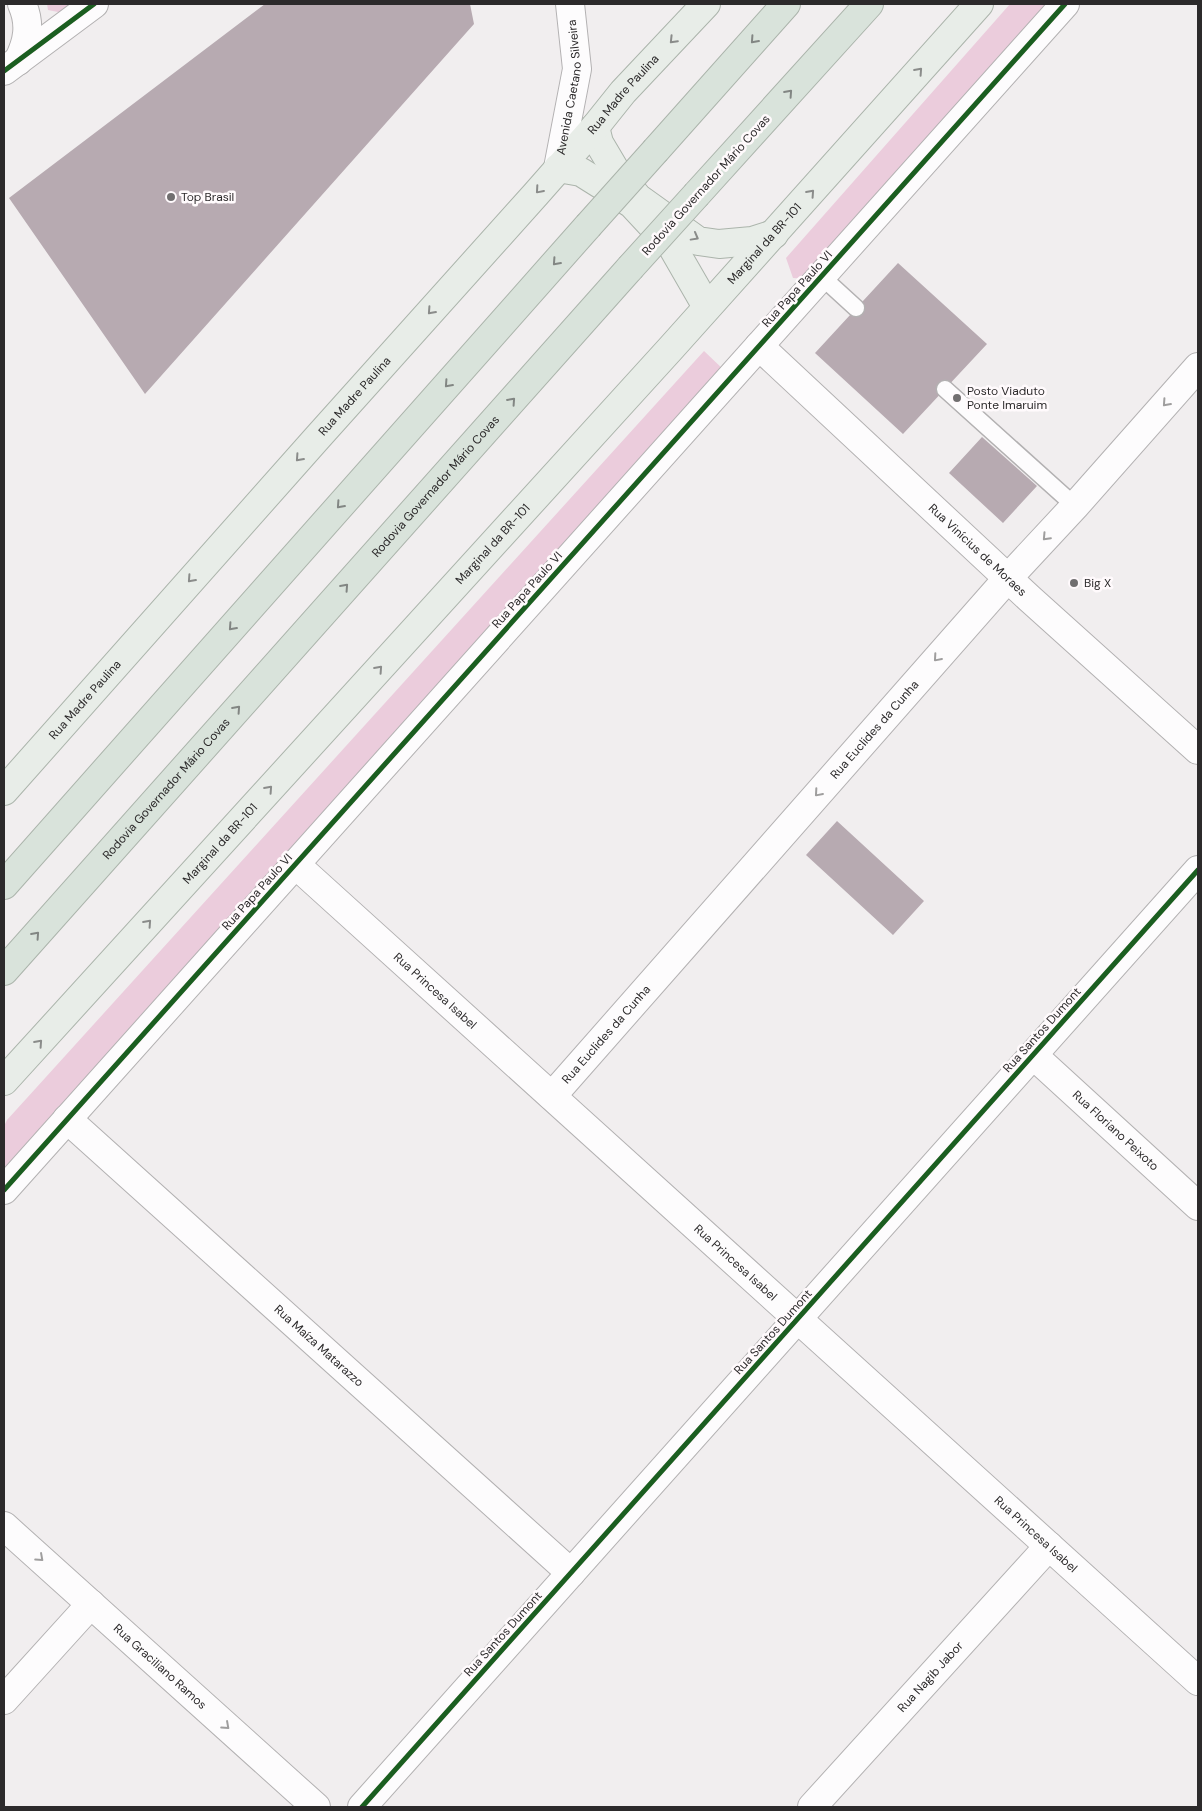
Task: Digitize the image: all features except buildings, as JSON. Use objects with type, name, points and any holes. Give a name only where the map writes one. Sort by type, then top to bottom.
[{"type":"highway","points":[[4,885],[786,4]]},
{"type":"highway","name":"Rodovia Governador Mário Covas","points":[[4,971],[630,268],[869,4]]},
{"type":"main road","name":"Rua Madre Paulina","points":[[4,791],[595,127],[623,92],[706,4]]},
{"type":"main road","name":"Marginal da BR-101","points":[[4,1081],[774,234],[979,4]]},
{"type":"main road","points":[[595,127],[599,142],[615,170],[638,198],[698,241],[719,244],[752,241],[774,234]]},
{"type":"main road","points":[[558,168],[581,172],[632,204],[673,248],[707,306]]},
{"type":"street","points":[[11,66],[24,48],[28,33],[27,19],[22,4]]},
{"type":"street","points":[[11,66],[94,4]]},
{"type":"street","name":"Avenida Caetano Silveira","points":[[558,168],[577,70],[570,4]]},
{"type":"street","name":"Rua Papa Paulo VI","points":[[4,1190],[1065,4]]},
{"type":"street","name":"Rua Vinícius de Moraes","points":[[759,346],[1008,578],[1198,750]]},
{"type":"street","name":"Rua Euclides da Cunha","points":[[552,1096],[1008,578],[1075,506],[1198,367]]},
{"type":"street","name":"Rua Princesa Isabel","points":[[295,864],[1198,1681]]},
{"type":"street","name":"Rua Santos Dumont","points":[[362,1807],[1198,870]]},
{"type":"street","name":"Rua Floriano Peixoto","points":[[1033,1055],[1198,1206]]},
{"type":"street","name":"Rua Maíza Matarazzo","points":[[67,1119],[572,1573]]},
{"type":"street","name":"Rua Graciliano Ramos","points":[[4,1526],[316,1807]]},
{"type":"street","name":"Rua Nagib Jabor","points":[[812,1807],[1049,1546]]},
{"type":"street","points":[[4,1700],[91,1604]]},
{"type":"lane","points":[[821,276],[856,308]]},
{"type":"lane","points":[[945,389],[1075,506]]},
{"type":"shaded area","points":[[47,4],[73,4],[63,13],[48,10]]},
{"type":"shaded area","points":[[1010,4],[1056,4],[810,279],[793,278],[786,258]]},
{"type":"shaded area","points":[[704,351],[725,371],[4,1172],[4,1126],[7,1120]]},
{"type":"cycle path","points":[[4,71],[94,4]]},
{"type":"cycle path","points":[[4,1190],[1065,4]]},
{"type":"cycle path","points":[[362,1807],[1198,870]]},
{"type":"place","name":"Top Brasil","points":[[171,197]]},
{"type":"place","name":"Posto Viaduto Ponte Imaruim","points":[[957,398]]},
{"type":"place","name":"Big X","points":[[1074,583]]}]
